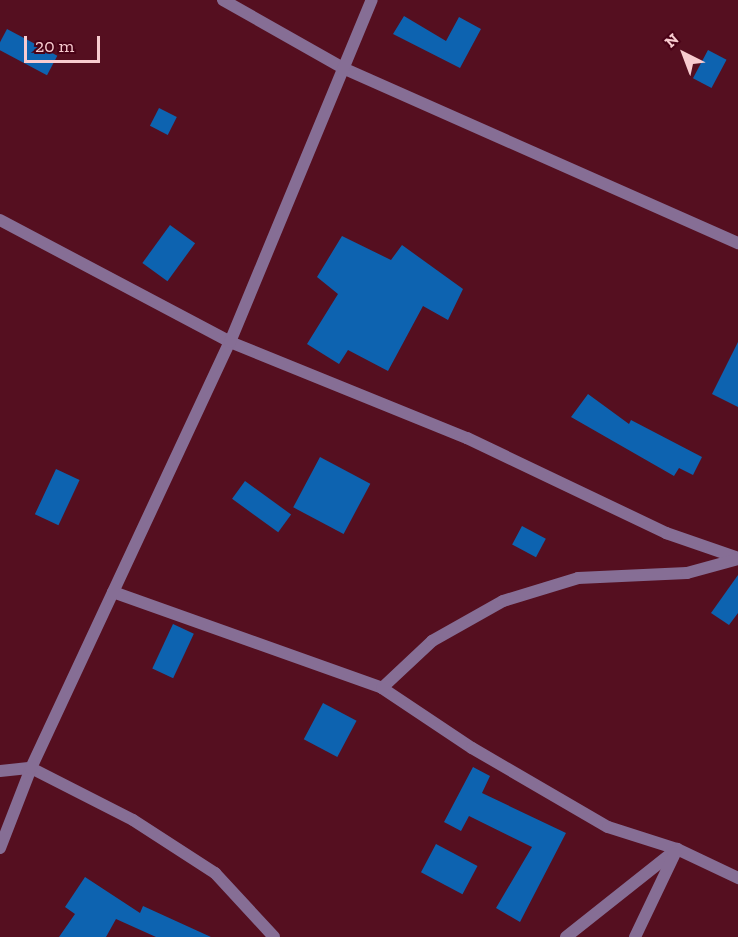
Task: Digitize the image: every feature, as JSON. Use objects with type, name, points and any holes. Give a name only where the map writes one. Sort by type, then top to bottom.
[{"type":"street","points":[[223,0],[345,69],[738,243]]},
{"type":"street","points":[[0,848],[31,768],[230,342],[372,0]]},
{"type":"street","points":[[0,220],[230,342],[467,438],[666,533],[738,559]]},
{"type":"street","points":[[382,688],[432,641],[503,601],[578,578],[687,573],[738,559]]},
{"type":"street","points":[[113,592],[382,688],[472,748],[608,827],[677,849],[738,878]]},
{"type":"street","points":[[0,771],[31,768],[133,820],[215,873],[274,937]]},
{"type":"street","points":[[566,937],[677,849]]},
{"type":"street","points":[[635,937],[677,849]]},
{"type":"building","points":[[404,16],[446,41],[459,17],[481,29],[460,68],[393,34]]},
{"type":"building","points":[[7,29],[57,56],[47,75],[0,50],[0,42]]},
{"type":"building","points":[[708,50],[727,60],[712,88],[693,78]]},
{"type":"building","points":[[159,108],[177,117],[168,135],[150,126]]},
{"type":"building","points":[[170,225],[195,243],[167,281],[142,263]]},
{"type":"building","points":[[342,236],[391,260],[402,245],[463,289],[448,320],[423,306],[388,371],[348,350],[339,364],[307,344],[338,294],[317,277]]},
{"type":"building","points":[[738,342],[738,407],[712,394]]},
{"type":"building","points":[[588,394],[629,424],[631,420],[702,457],[693,475],[679,468],[674,476],[571,417]]},
{"type":"building","points":[[320,457],[370,484],[344,534],[293,507]]},
{"type":"building","points":[[56,469],[80,480],[58,525],[35,514]]},
{"type":"building","points":[[245,481],[291,515],[278,532],[232,499]]},
{"type":"building","points":[[522,526],[546,539],[536,557],[512,545]]},
{"type":"building","points":[[738,575],[738,613],[729,625],[711,613]]},
{"type":"building","points":[[173,624],[194,634],[173,678],[152,668]]},
{"type":"building","points":[[323,703],[357,721],[337,757],[304,739]]},
{"type":"building","points":[[473,767],[490,776],[482,793],[566,833],[520,922],[496,908],[532,847],[469,816],[461,831],[444,822]]},
{"type":"building","points":[[436,844],[477,866],[462,894],[421,872]]},
{"type":"building","points":[[85,877],[140,913],[143,906],[211,937],[156,937],[116,919],[106,937],[59,937],[75,914],[65,907]]}]
